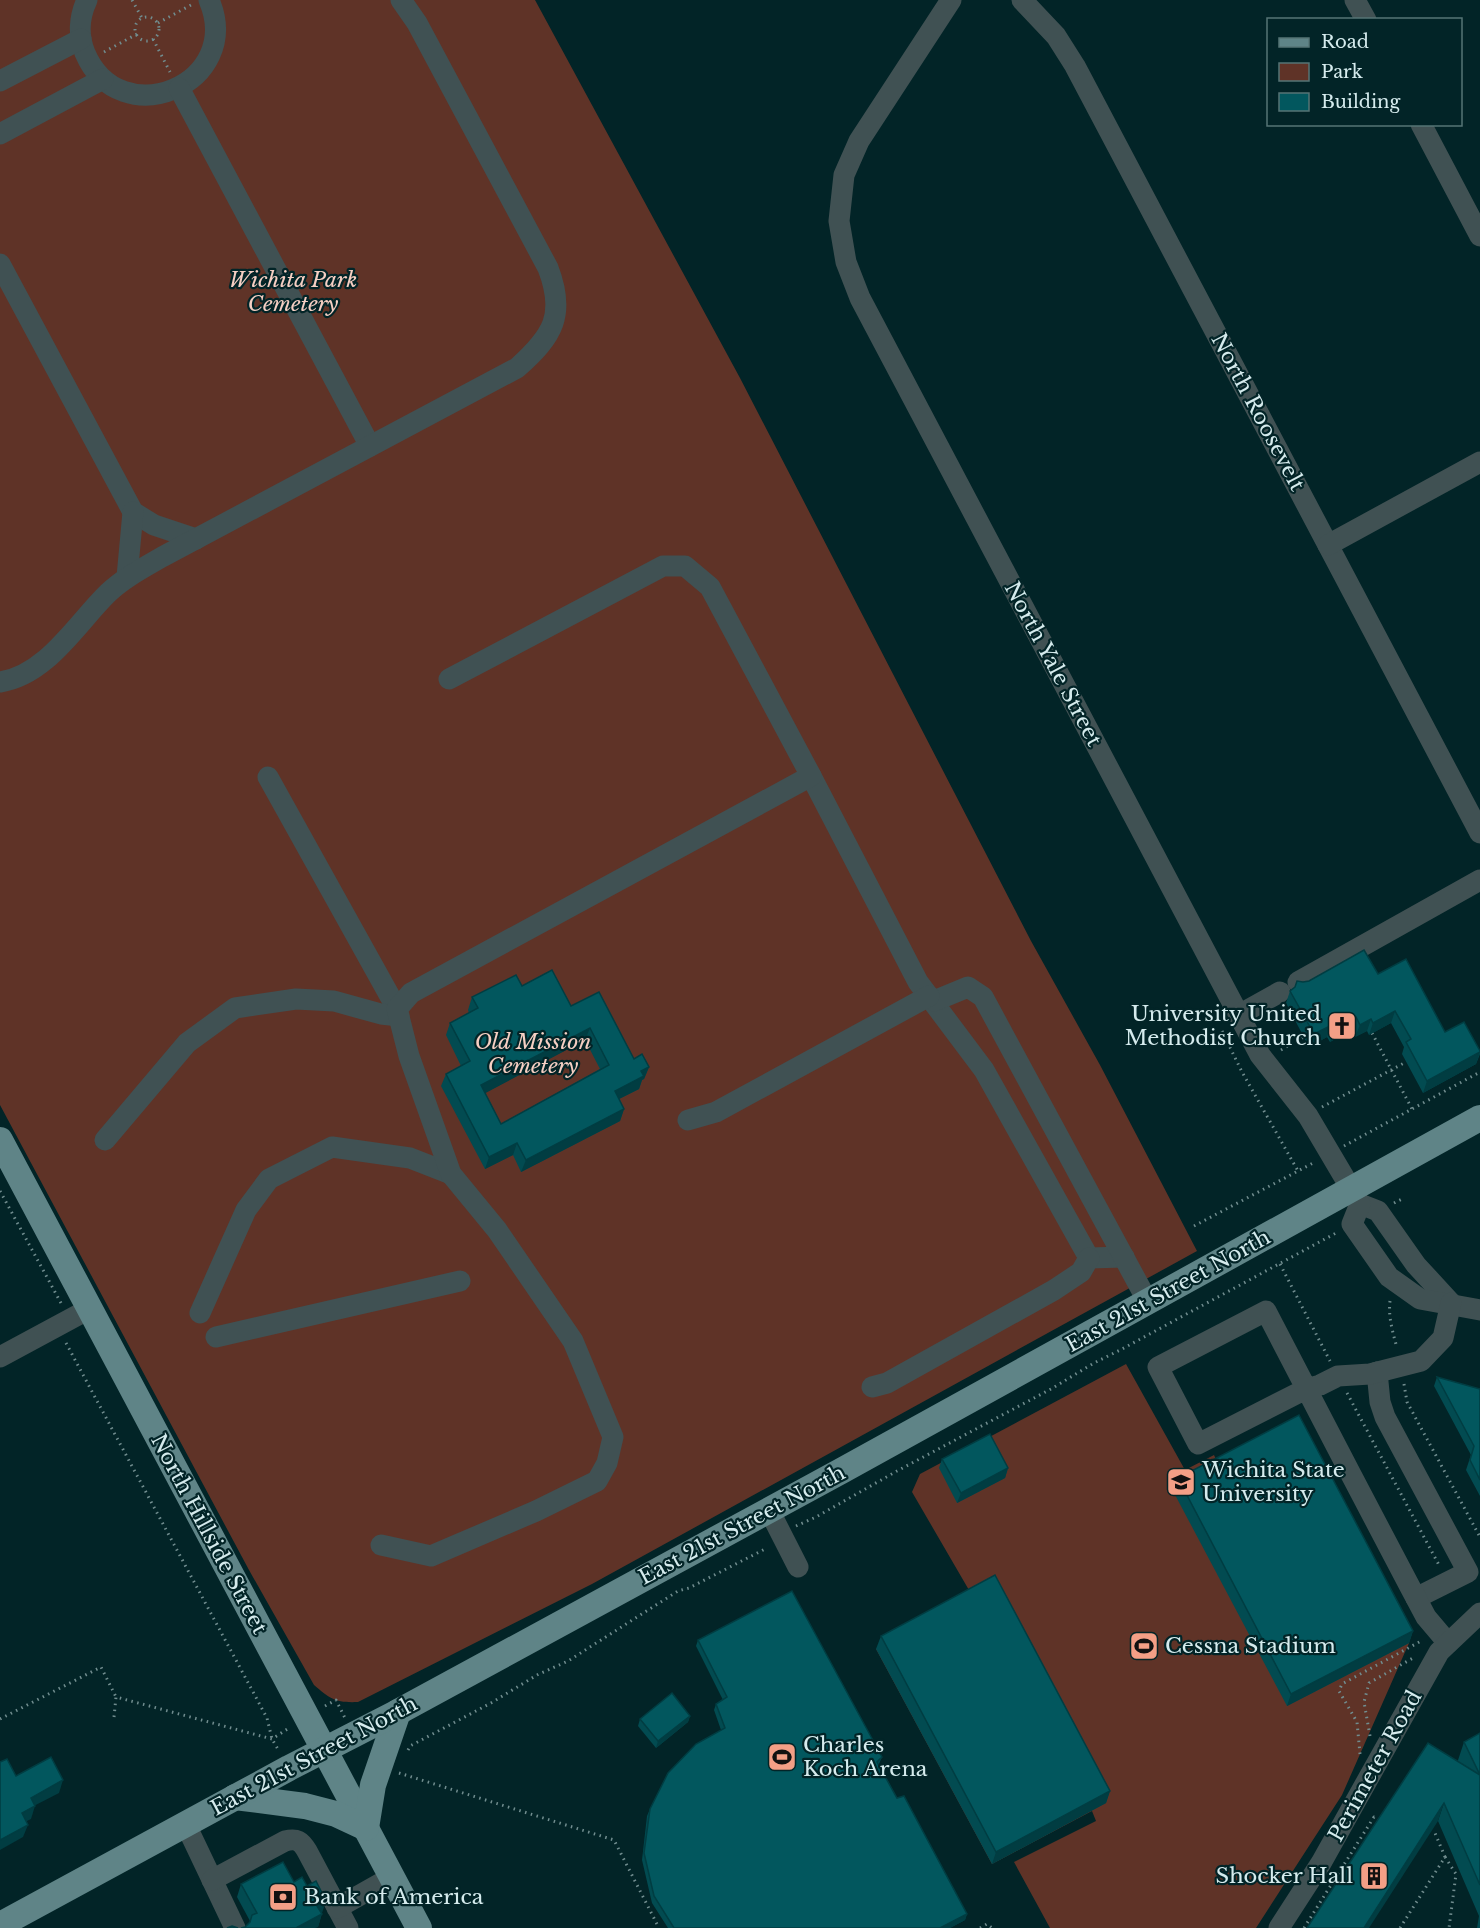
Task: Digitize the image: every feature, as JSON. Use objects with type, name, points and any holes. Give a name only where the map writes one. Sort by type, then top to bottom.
[{"type":"main road","name":"East 21st Street North","points":[[0,1925],[235,1797],[398,1712],[1148,1302],[1356,1196],[1480,1118]]},
{"type":"main road","name":"North Hillside Street","points":[[0,1140],[419,1928]]},
{"type":"main road","points":[[235,1797],[305,1806],[336,1814],[366,1828],[373,1785],[398,1712]]},
{"type":"street","points":[[87,0],[81,16],[81,39],[88,60],[103,79],[120,90],[140,95],[166,93],[179,88],[198,74],[210,54],[216,31],[215,19],[201,2]]},
{"type":"street","points":[[0,682],[9,681],[30,670],[54,653],[109,592],[128,577],[517,368],[536,351],[551,329],[556,303],[555,286],[548,268],[417,24],[401,0]]},
{"type":"street","name":"North Yale Street","points":[[951,0],[859,141],[844,175],[839,221],[846,262],[860,298],[1260,1055],[1308,1116],[1356,1196],[1378,1211],[1416,1265],[1451,1304]]},
{"type":"street","name":"North Roosevelt","points":[[1022,0],[1056,36],[1075,66],[1480,833]]},
{"type":"street","points":[[1355,0],[1364,18]]},
{"type":"street","points":[[0,81],[81,39]]},
{"type":"street","points":[[0,134],[103,79]]},
{"type":"street","points":[[179,88],[370,446]]},
{"type":"street","points":[[1422,126],[1480,236]]},
{"type":"street","points":[[0,264],[133,512],[154,525],[196,539]]},
{"type":"street","points":[[1328,545],[1480,462]]},
{"type":"street","points":[[128,577],[133,512]]},
{"type":"street","points":[[449,679],[663,566],[685,566],[711,587],[918,982],[984,1070],[1089,1257]]},
{"type":"street","points":[[268,777],[398,1013],[409,1056],[451,1174],[497,1230],[573,1341],[613,1437],[607,1463],[597,1480],[536,1511],[430,1556],[381,1545]]},
{"type":"street","points":[[398,1013],[411,993],[811,777]]},
{"type":"street","points":[[1298,982],[1480,880]]},
{"type":"street","points":[[687,1120],[716,1112],[932,998],[968,987],[983,997],[1148,1302]]},
{"type":"street","points":[[1239,1015],[1280,992]]},
{"type":"street","points":[[105,1140],[187,1043],[235,1008],[296,999],[334,1001],[381,1014],[398,1013]]},
{"type":"street","points":[[200,1313],[246,1210],[268,1179],[332,1147],[410,1158],[451,1174]]},
{"type":"street","points":[[1356,1196],[1352,1224],[1389,1277],[1420,1299],[1480,1310]]},
{"type":"street","points":[[1089,1257],[1124,1257]]},
{"type":"street","points":[[872,1387],[887,1383],[1054,1290],[1081,1272],[1089,1257]]},
{"type":"street","points":[[216,1337],[460,1281]]},
{"type":"street","points":[[1448,1643],[1426,1617],[1306,1389],[1266,1311],[1158,1367],[1198,1444],[1306,1389],[1338,1376],[1377,1372],[1421,1360],[1443,1338],[1451,1304]]},
{"type":"street","points":[[0,1357],[89,1309]]},
{"type":"street","points":[[1377,1372],[1378,1391],[1384,1417],[1468,1572],[1416,1598]]},
{"type":"street","points":[[769,1510],[798,1567]]},
{"type":"street","name":"Perimeter Road","points":[[1279,1928],[1321,1863],[1439,1652],[1480,1613]]},
{"type":"street","points":[[186,1825],[235,1928]]},
{"type":"street","points":[[212,1880],[285,1841],[294,1839],[301,1842],[307,1851],[348,1928]]},
{"type":"street","points":[[337,1908],[392,1877]]},
{"type":"path","points":[[132,0],[142,18]]},
{"type":"path","points":[[158,23],[201,2]]},
{"type":"path","points":[[142,18],[153,18],[158,23],[159,32],[153,39],[144,40],[137,34],[136,25],[142,18]]},
{"type":"path","points":[[88,60],[137,34]]},
{"type":"path","points":[[153,39],[179,88]]},
{"type":"path","points":[[1222,1031],[1242,1072],[1298,1171]]},
{"type":"path","points":[[1372,1033],[1413,1109]]},
{"type":"path","points":[[1321,1108],[1406,1062]]},
{"type":"path","points":[[0,1191],[60,1303],[47,1309],[267,1718],[272,1739],[116,1697]]},
{"type":"path","points":[[406,1755],[410,1746],[491,1703],[537,1675],[568,1661],[678,1591],[716,1575],[777,1543],[782,1536],[798,1525],[1052,1389],[1094,1363],[1122,1350],[1336,1232],[1342,1240]]},
{"type":"path","points":[[1280,1264],[1448,1582]]},
{"type":"path","points":[[1391,1294],[1389,1308],[1392,1330],[1402,1366],[1407,1402],[1480,1537]]},
{"type":"path","points":[[1364,1755],[1361,1762],[1357,1722],[1339,1691],[1342,1684],[1430,1637],[1424,1646]]},
{"type":"path","points":[[1370,1738],[1364,1702],[1370,1683],[1418,1655]]},
{"type":"path","points":[[0,1719],[101,1667],[116,1697],[114,1717]]},
{"type":"path","points":[[379,1767],[614,1840],[659,1928]]},
{"type":"path","points":[[1304,1928],[1374,1817],[1386,1826]]},
{"type":"path","points":[[1435,1833],[1445,1857],[1456,1874],[1449,1928]]},
{"type":"path","points":[[1400,1928],[1445,1857]]},
{"type":"path","points":[[1309,1919],[1316,1924]]},
{"type":"path","points":[[980,1928],[987,1924],[992,1928]]},
{"type":"green space","name":"Old Mission Cemetery","points":[[0,0],[535,0],[740,378],[1031,941],[1100,1065],[1197,1251],[592,1584],[358,1702],[334,1699],[314,1685],[249,1570],[0,1105]]},
{"type":"green space","name":"Cessna Stadium","points":[[1126,1364],[1185,1470],[1214,1455],[1219,1466],[1409,1643],[1342,1795],[1256,1928],[1050,1928],[1014,1862],[1096,1821],[1092,1811],[992,1864],[876,1649],[973,1597],[912,1492],[920,1474]]},
{"type":"building","name":"University United Methodist Church","points":[[1364,950],[1378,974],[1406,959],[1445,1032],[1464,1022],[1480,1052],[1427,1081],[1406,1042],[1411,1039],[1395,1011],[1373,1023],[1371,1019],[1360,1025],[1356,1017],[1334,1029],[1332,1025],[1314,1034],[1290,991],[1295,987],[1297,981],[1309,981]]},
{"type":"building","points":[[552,970],[571,1006],[599,992],[634,1059],[642,1054],[649,1067],[641,1071],[644,1076],[615,1091],[624,1109],[526,1160],[517,1143],[489,1157],[446,1074],[470,1061],[450,1023],[478,1008],[472,997],[516,975],[522,986]],"holes":[[[590,1028],[609,1065],[501,1124],[481,1085]]]},
{"type":"building","points":[[1437,1377],[1480,1389],[1480,1480],[1470,1460],[1474,1446]]},
{"type":"building","points":[[1299,1415],[1413,1631],[1291,1694],[1178,1478]]},
{"type":"building","points":[[990,1434],[1008,1468],[961,1493],[942,1459]]},
{"type":"building","points":[[995,1575],[1110,1791],[996,1852],[881,1636]]},
{"type":"building","name":"Charles Koch Arena","points":[[792,1591],[882,1757],[877,1762],[897,1798],[904,1796],[967,1914],[940,1928],[674,1928],[654,1896],[644,1853],[650,1809],[668,1773],[696,1744],[725,1728],[716,1704],[727,1697],[698,1640]]},
{"type":"building","points":[[672,1693],[690,1716],[658,1741],[640,1719]]},
{"type":"building","points":[[1480,1733],[1480,1775],[1464,1742]]},
{"type":"building","name":"Shocker Hall","points":[[1428,1743],[1480,1775],[1480,1885],[1444,1803],[1364,1928],[1307,1928]]},
{"type":"building","points":[[51,1757],[63,1780],[31,1798],[35,1806],[22,1813],[28,1825],[0,1840],[0,1762],[7,1759],[16,1776]]},
{"type":"building","points":[[283,1862],[294,1882],[302,1877],[307,1886],[316,1881],[326,1901],[317,1906],[322,1914],[296,1928],[241,1928],[245,1927],[252,1915],[257,1913],[241,1884]]},
{"type":"place","name":"University United Methodist Church","points":[[1342,1026]]},
{"type":"place","name":"Wichita State University","points":[[1181,1482]]},
{"type":"place","name":"Cessna Stadium","points":[[1144,1646]]},
{"type":"place","name":"Charles Koch Arena","points":[[782,1757]]},
{"type":"place","name":"Shocker Hall","points":[[1374,1876]]},
{"type":"place","name":"Bank of America","points":[[283,1897]]},
{"type":"park label","name":"Wichita Park Cemetery","points":[[293,292]]}]
